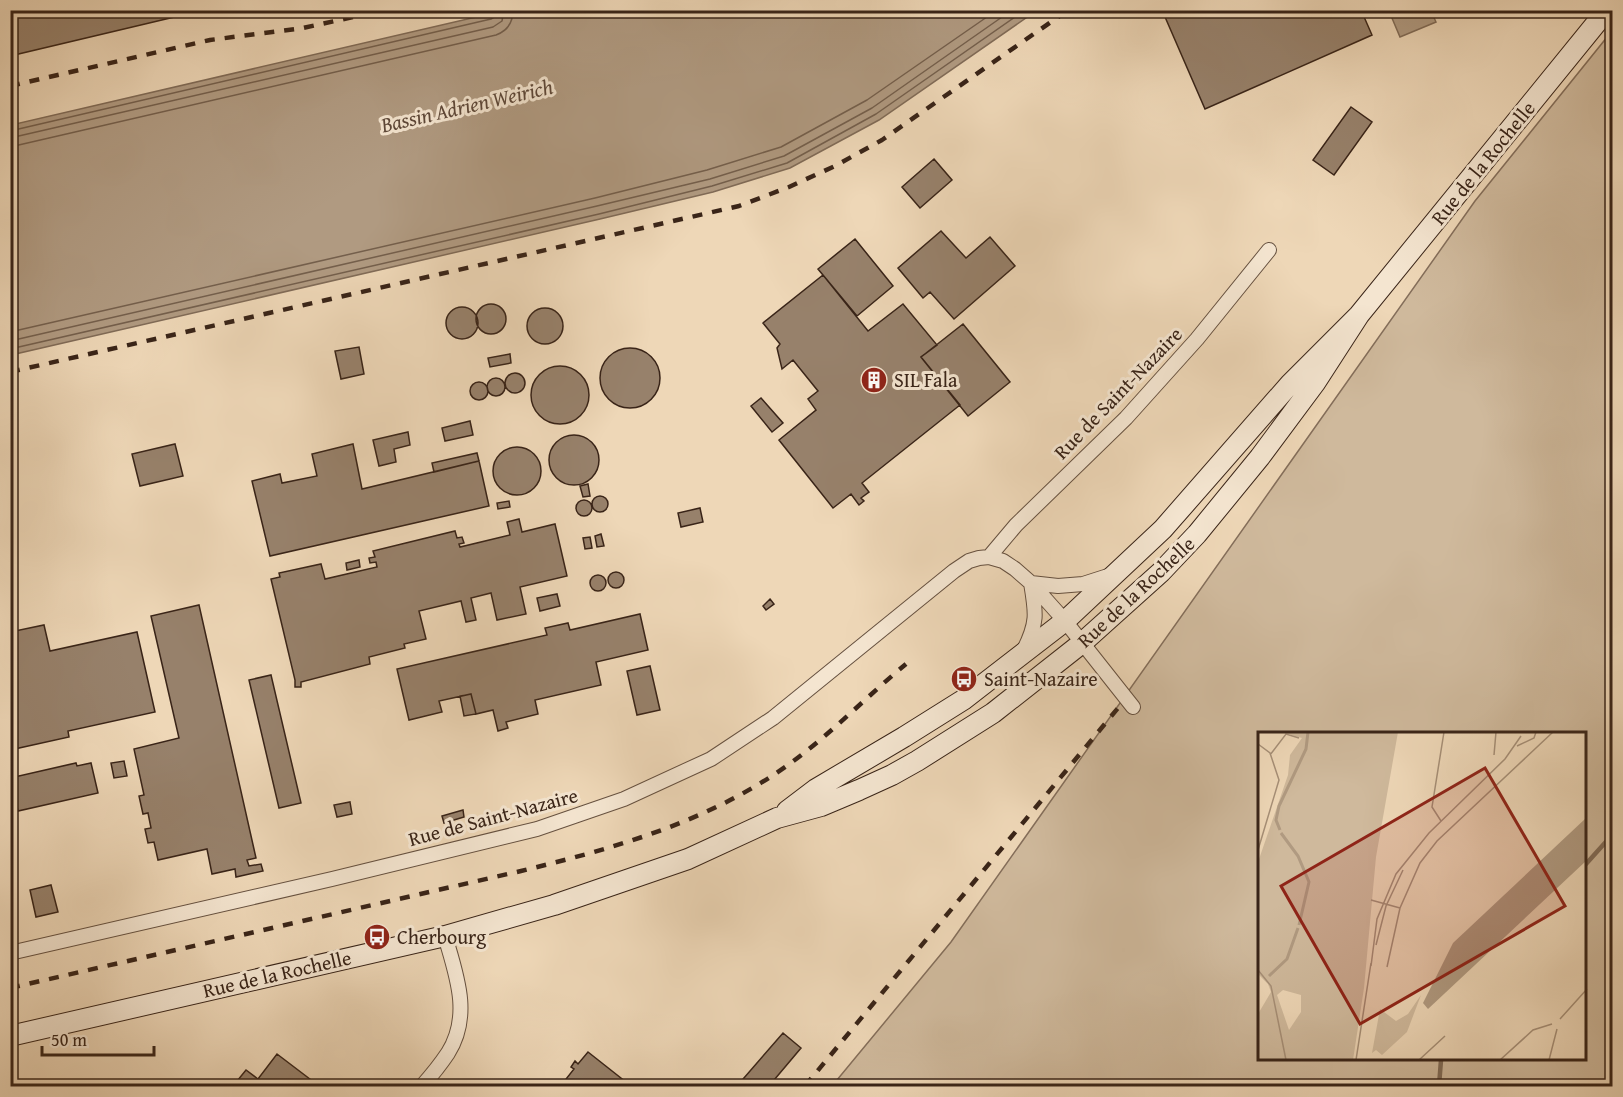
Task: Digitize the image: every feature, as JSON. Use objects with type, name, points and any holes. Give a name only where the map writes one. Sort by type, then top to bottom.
[{"type":"main road","name":"Rue de la Rochelle","points":[[777,818],[816,789],[963,700],[1065,621],[1163,529],[1290,384],[1359,315],[1606,10]]},
{"type":"main road","name":"Rue de la Rochelle","points":[[10,1036],[445,936],[554,905],[688,859],[777,818],[821,806],[859,790],[917,761],[993,713],[1083,643],[1161,572],[1226,501],[1260,457],[1316,383],[1359,315]]},
{"type":"street","name":"Rue de Saint-Nazaire","points":[[10,953],[537,829],[624,798],[711,759],[773,718],[954,571],[969,561],[989,557],[1016,525],[1134,410],[1197,339],[1269,250]]},
{"type":"street","points":[[989,557],[1003,561],[1031,583],[1065,621],[1133,707]]},
{"type":"street","points":[[1031,583],[1058,586],[1083,584],[1118,572]]},
{"type":"street","points":[[1022,655],[1032,635],[1036,616],[1031,583]]},
{"type":"street","points":[[422,1086],[449,1052],[461,1015],[459,986],[445,936]]},
{"type":"shaded area","points":[[1612,31],[1612,1086],[832,1086],[951,942],[1475,201]]},
{"type":"water","name":"Bassin Adrien Weirich","points":[[502,11],[1036,11],[879,120],[790,168],[713,192],[11,355],[11,125]]},
{"type":"water","points":[[1389,11],[1431,11],[1436,22],[1400,37]]},
{"type":"building","points":[[10,10],[204,10],[10,56]]},
{"type":"building","points":[[1162,10],[1361,10],[1372,35],[1205,109]]},
{"type":"building","points":[[1351,107],[1372,122],[1334,175],[1313,160]]},
{"type":"building","points":[[934,159],[952,180],[920,208],[902,187]]},
{"type":"building","points":[[941,231],[966,258],[990,237],[1015,266],[954,319],[930,292],[923,298],[898,268]]},
{"type":"building","points":[[855,239],[893,286],[857,316],[818,269]]},
{"type":"building","name":"SIL Fala","points":[[823,275],[868,331],[903,304],[937,345],[921,357],[960,405],[862,483],[869,492],[861,498],[864,501],[859,505],[851,494],[833,508],[779,440],[816,410],[808,399],[818,391],[793,360],[782,369],[777,348],[780,344],[763,323]]},
{"type":"building","points":[[491,304],[502,308],[506,319],[502,330],[491,334],[480,330],[476,319],[480,308]]},
{"type":"building","points":[[462,307],[473,312],[478,323],[473,334],[462,339],[451,334],[446,323],[451,312]]},
{"type":"building","points":[[545,308],[558,313],[563,326],[558,339],[545,344],[532,339],[527,326],[532,313]]},
{"type":"building","points":[[963,324],[1010,382],[968,416],[921,357]]},
{"type":"building","points":[[359,347],[364,374],[341,379],[335,351]]},
{"type":"building","points":[[630,348],[647,353],[655,361],[660,378],[655,395],[647,403],[630,408],[613,403],[605,395],[600,378],[605,361],[613,353]]},
{"type":"building","points":[[510,354],[511,363],[490,367],[488,358]]},
{"type":"building","points":[[554,366],[566,366],[576,370],[585,379],[589,401],[581,416],[566,424],[554,424],[544,420],[535,411],[531,401],[531,389],[535,379],[544,370]]},
{"type":"building","points":[[515,373],[522,376],[525,383],[522,390],[515,393],[508,390],[505,383],[508,376]]},
{"type":"building","points":[[496,378],[502,381],[505,387],[502,393],[496,396],[490,393],[487,387],[490,381]]},
{"type":"building","points":[[479,382],[485,385],[488,391],[485,397],[479,400],[473,397],[470,391],[473,385]]},
{"type":"building","points":[[761,398],[783,423],[772,432],[751,406]]},
{"type":"building","points":[[470,421],[473,435],[445,441],[442,428]]},
{"type":"building","points":[[408,432],[410,445],[394,449],[396,462],[379,466],[373,440]]},
{"type":"building","points":[[569,435],[579,435],[592,442],[599,455],[599,465],[592,478],[579,485],[569,485],[560,481],[553,474],[549,465],[549,455],[553,446],[560,439]]},
{"type":"building","points":[[175,444],[183,476],[140,486],[132,454]]},
{"type":"building","points":[[353,444],[362,489],[479,461],[489,506],[270,556],[252,481],[280,474],[282,483],[317,476],[312,454]]},
{"type":"building","points":[[517,447],[534,454],[541,471],[534,488],[517,495],[500,488],[493,471],[500,454]]},
{"type":"building","points":[[477,453],[479,461],[434,472],[432,463]]},
{"type":"building","points":[[588,484],[590,496],[583,497],[580,486]]},
{"type":"building","points":[[597,496],[603,496],[608,504],[606,510],[597,512],[592,507],[592,501]]},
{"type":"building","points":[[581,500],[587,500],[592,508],[590,514],[581,516],[576,511],[576,505]]},
{"type":"building","points":[[509,501],[510,507],[498,509],[497,503]]},
{"type":"building","points":[[700,508],[703,522],[681,527],[678,513]]},
{"type":"building","points":[[519,519],[522,532],[555,524],[567,576],[520,587],[526,614],[497,620],[491,593],[471,598],[476,620],[466,622],[461,601],[419,611],[426,639],[404,644],[405,648],[369,657],[370,664],[301,682],[301,687],[295,687],[271,579],[280,577],[279,573],[321,564],[325,579],[377,567],[376,562],[370,563],[369,558],[375,557],[373,551],[455,531],[457,538],[462,537],[464,543],[459,544],[460,547],[510,535],[507,522]]},
{"type":"building","points":[[601,534],[604,546],[597,547],[595,536]]},
{"type":"building","points":[[590,537],[592,548],[585,549],[583,538]]},
{"type":"building","points":[[359,560],[360,567],[347,570],[346,563]]},
{"type":"building","points":[[613,572],[619,572],[624,580],[622,586],[613,588],[608,583],[608,577]]},
{"type":"building","points":[[595,575],[601,575],[606,583],[604,589],[595,591],[590,586],[590,580]]},
{"type":"building","points":[[557,594],[560,606],[540,611],[537,598]]},
{"type":"building","points":[[770,599],[774,604],[766,610],[763,606]]},
{"type":"building","points":[[199,605],[256,858],[247,860],[249,866],[261,864],[263,871],[236,877],[235,869],[212,874],[207,849],[158,860],[154,842],[148,843],[145,829],[151,828],[148,813],[143,814],[139,796],[144,795],[134,749],[179,738],[151,616]]},
{"type":"building","points":[[640,614],[648,650],[596,662],[601,685],[535,700],[538,714],[506,722],[508,728],[498,731],[493,710],[476,714],[471,694],[439,701],[442,712],[409,720],[397,669],[547,635],[545,628],[568,623],[570,630]]},
{"type":"building","points":[[44,625],[50,651],[137,632],[155,712],[68,731],[69,737],[10,750],[10,632]]},
{"type":"building","points":[[650,666],[660,710],[637,715],[627,671]]},
{"type":"building","points":[[271,675],[301,803],[279,808],[249,680]]},
{"type":"building","points":[[471,694],[476,714],[464,716],[460,696]]},
{"type":"building","points":[[124,761],[127,776],[114,778],[111,763]]},
{"type":"building","points":[[76,763],[77,766],[91,763],[98,793],[18,811],[10,778]]},
{"type":"building","points":[[350,802],[352,814],[337,817],[334,805]]},
{"type":"building","points":[[463,810],[464,817],[444,823],[442,816]]},
{"type":"building","points":[[51,885],[58,912],[36,917],[30,890]]},
{"type":"building","points":[[783,1033],[801,1048],[769,1086],[737,1086]]},
{"type":"building","points":[[588,1052],[631,1086],[575,1086],[566,1079],[574,1069],[571,1067],[575,1061],[578,1064]]},
{"type":"building","points":[[277,1054],[319,1086],[233,1086],[246,1070],[258,1079]]},
{"type":"waterway","points":[[1587,863],[1612,835]]},
{"type":"waterway","points":[[1439,1086],[1441,1061]]},
{"type":"railway","points":[[10,86],[210,40],[303,28],[385,10]]},
{"type":"railway","points":[[10,372],[739,206],[835,166],[882,140],[1068,10]]},
{"type":"railway","points":[[10,988],[521,871],[591,853],[660,831],[726,802],[788,765],[819,741],[906,664]]},
{"type":"railway","points":[[805,1086],[1118,708]]},
{"type":"place","name":"SIL Fala","points":[[874,380]]},
{"type":"place","name":"Saint-Nazaire","points":[[964,679]]},
{"type":"place","name":"Cherbourg","points":[[377,937]]}]
